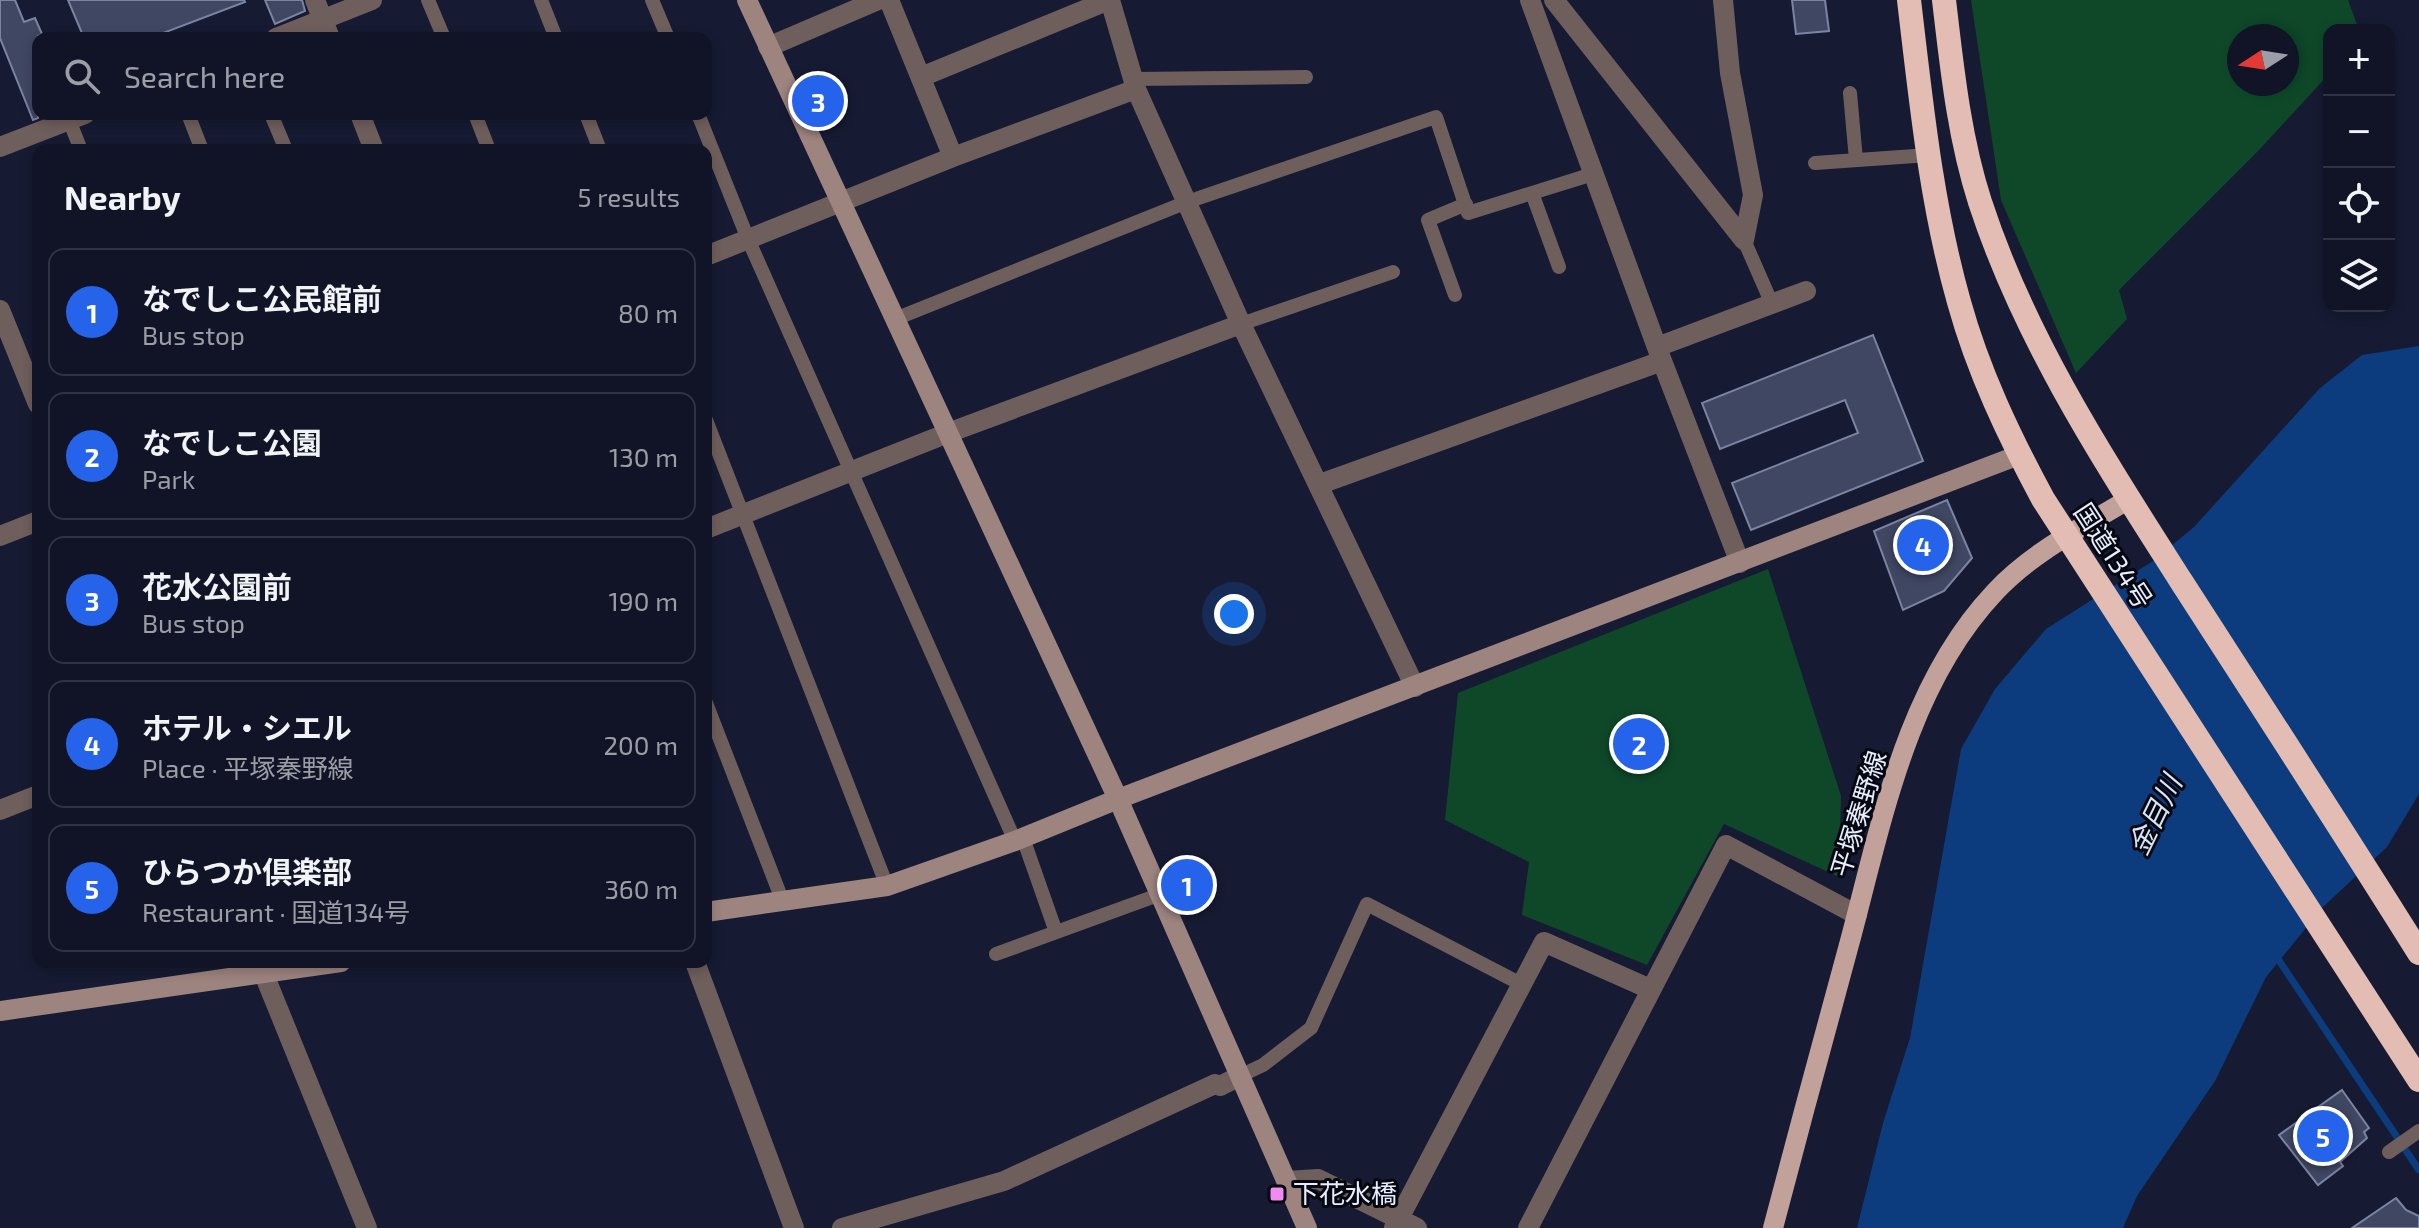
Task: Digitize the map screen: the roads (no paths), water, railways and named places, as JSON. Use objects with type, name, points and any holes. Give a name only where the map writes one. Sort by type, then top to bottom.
[{"type":"highway","name":"国道134号","points":[[1909,0],[1936,207],[1959,302],[1979,363],[2019,455],[2067,537],[2419,1080]]},
{"type":"highway","name":"国道134号","points":[[1944,0],[1963,136],[1980,201],[2006,272],[2062,389],[2147,528],[2419,953]]},
{"type":"main road","name":"平塚秦野線","points":[[1773,1228],[1900,762],[1929,686],[1964,628],[1995,591],[2028,562],[2129,499]]},
{"type":"street","points":[[315,0],[327,29],[372,0]]},
{"type":"street","points":[[747,0],[1118,799],[1307,1228]]},
{"type":"street","points":[[768,47],[878,0]]},
{"type":"street","points":[[889,0],[953,157]]},
{"type":"street","points":[[921,77],[1110,0],[1135,84],[1241,324],[1415,687]]},
{"type":"street","points":[[1530,0],[1740,563]]},
{"type":"street","points":[[1554,0],[1744,240]]},
{"type":"street","points":[[1723,0],[1730,73],[1753,195],[1744,240]]},
{"type":"street","points":[[712,254],[1135,84]]},
{"type":"street","points":[[0,147],[69,120]]},
{"type":"street","points":[[362,120],[372,144]]},
{"type":"street","points":[[1320,484],[1660,354],[1806,291]]},
{"type":"street","points":[[0,310],[32,389]]},
{"type":"street","points":[[712,527],[948,433],[1241,324]]},
{"type":"street","points":[[712,911],[887,886],[1019,840],[1118,799],[2019,455]]},
{"type":"street","points":[[0,536],[32,523]]},
{"type":"street","points":[[0,810],[32,797]]},
{"type":"street","points":[[1528,1228],[1726,845],[1857,915]]},
{"type":"street","points":[[1287,1181],[1318,1179],[1403,1225],[1544,942],[1650,989]]},
{"type":"street","points":[[0,1011],[255,968]]},
{"type":"street","points":[[261,968],[367,1228]]},
{"type":"street","points":[[697,968],[794,1228]]},
{"type":"street","points":[[842,1228],[1004,1181],[1215,1084],[1220,1086],[1242,1075]]},
{"type":"lane","points":[[428,0],[441,32]]},
{"type":"lane","points":[[541,0],[554,32]]},
{"type":"lane","points":[[652,0],[665,32]]},
{"type":"lane","points":[[1135,84],[1306,77]]},
{"type":"lane","points":[[1850,93],[1856,160]]},
{"type":"lane","points":[[895,319],[1187,202],[1436,117],[1468,213],[1593,174]]},
{"type":"lane","points":[[77,120],[80,144]]},
{"type":"lane","points":[[190,120],[200,144]]},
{"type":"lane","points":[[274,120],[284,144]]},
{"type":"lane","points":[[477,120],[487,144]]},
{"type":"lane","points":[[588,120],[598,144]]},
{"type":"lane","points":[[700,120],[710,144]]},
{"type":"lane","points":[[712,149],[748,239],[1019,840],[1056,932]]},
{"type":"lane","points":[[1815,163],[1929,155]]},
{"type":"lane","points":[[1532,193],[1559,267]]},
{"type":"lane","points":[[1455,295],[1428,220],[1466,204]]},
{"type":"lane","points":[[1744,240],[1772,304]]},
{"type":"lane","points":[[1241,324],[1393,272]]},
{"type":"lane","points":[[712,435],[887,886]]},
{"type":"lane","points":[[712,719],[783,902]]},
{"type":"lane","points":[[996,954],[1161,894]]},
{"type":"lane","points":[[1242,1075],[1263,1065],[1311,1028],[1367,904],[1521,984]]},
{"type":"lane","points":[[2389,1152],[2414,1135]]},
{"type":"water","name":"金目川","points":[[2419,346],[2419,794],[2387,847],[2323,907],[2266,977],[2215,1081],[2137,1196],[2123,1228],[1857,1228],[1883,1123],[1910,1038],[1961,749],[1995,689],[2046,629],[2153,561],[2194,527],[2320,388],[2362,355]]},
{"type":"waterway","points":[[2276,956],[2419,1170]]},
{"type":"place","name":"花水公園前","points":[[818,101]]},
{"type":"place","name":"ホテル・シエル","points":[[1923,545]]},
{"type":"place","name":"なでしこ公園","points":[[1639,744]]},
{"type":"place","name":"なでしこ公民館前","points":[[1187,885]]},
{"type":"place","name":"ひらつか倶楽部","points":[[2323,1136]]},
{"type":"place","name":"下花水橋","points":[[1277,1194]]}]
